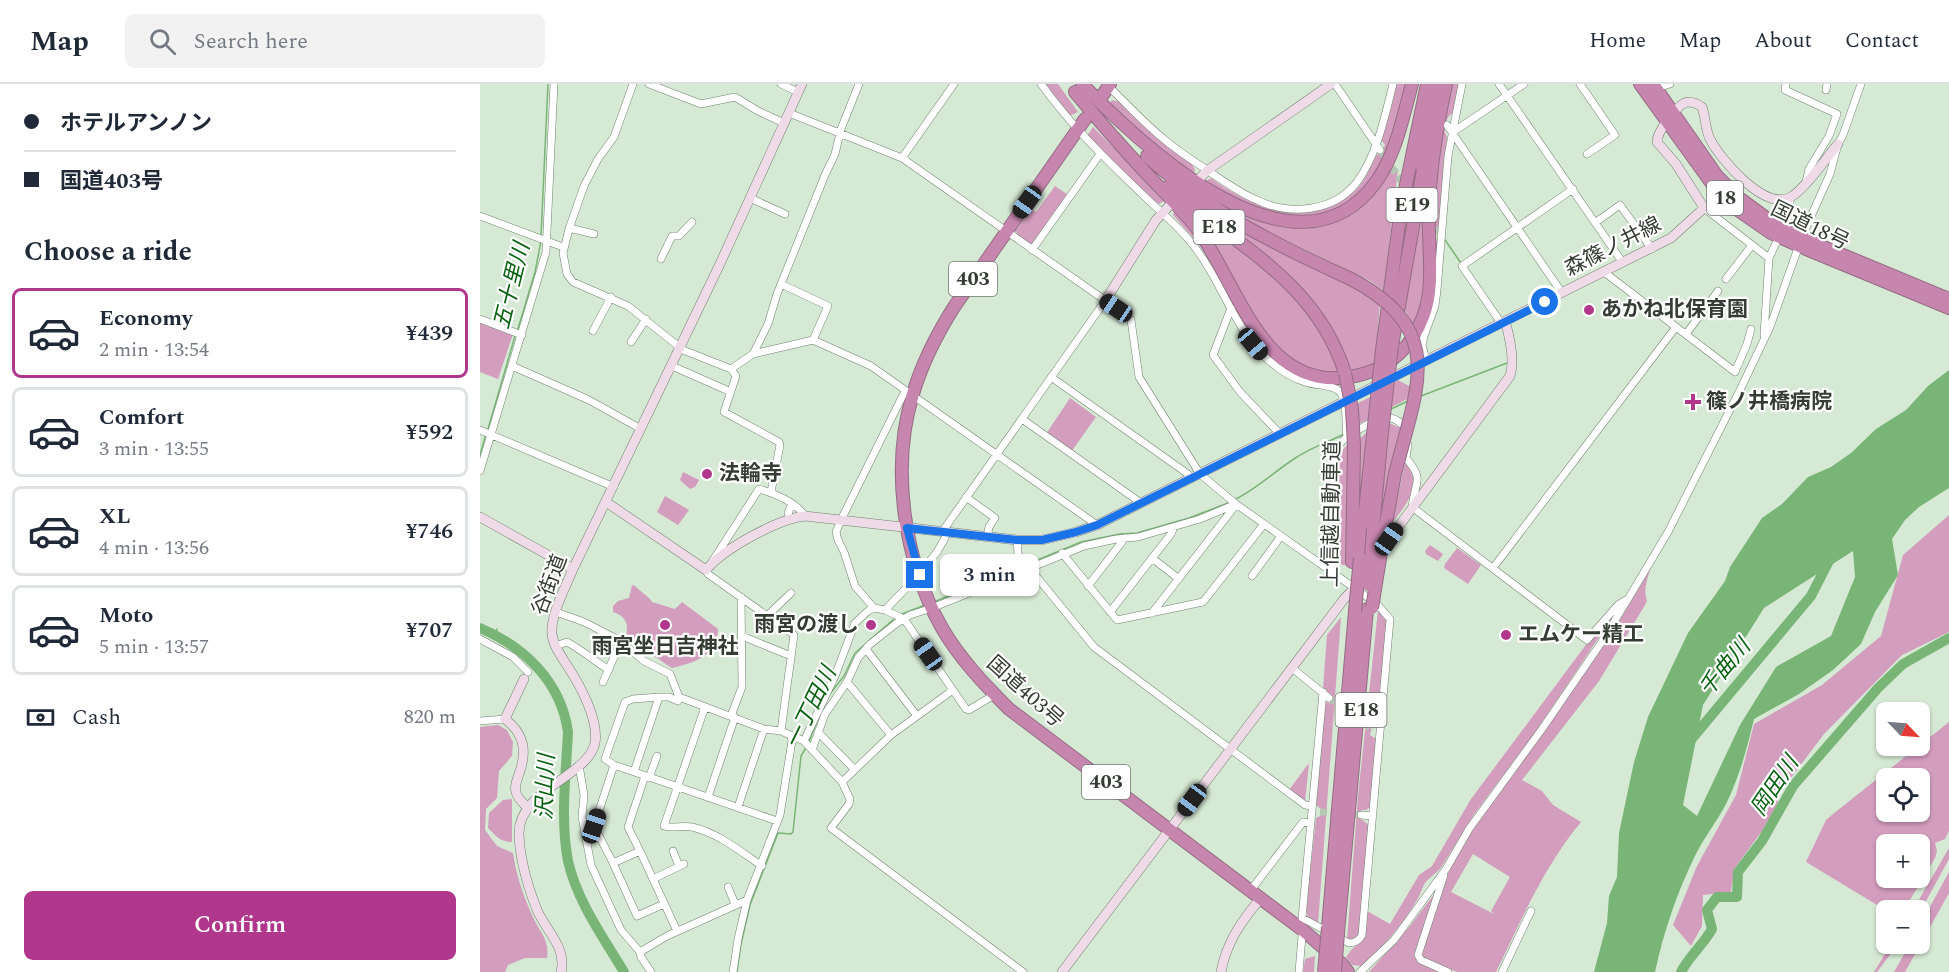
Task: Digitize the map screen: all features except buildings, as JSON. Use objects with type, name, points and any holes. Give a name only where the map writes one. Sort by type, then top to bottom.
[{"type":"highway","points":[[1077,86],[1135,136],[1197,183],[1253,212],[1296,221],[1310,221],[1335,215],[1358,201],[1380,176],[1389,158],[1412,84]]},
{"type":"highway","points":[[1395,247],[1404,156],[1417,84]]},
{"type":"highway","name":"E19","points":[[1389,326],[1395,247],[1408,168],[1426,84]]},
{"type":"highway","name":"E19","points":[[1389,326],[1436,84]]},
{"type":"highway","points":[[1077,86],[1097,120],[1196,227],[1220,264],[1254,327],[1269,348],[1288,364],[1310,374],[1344,378],[1365,374],[1394,358],[1409,344],[1424,315],[1429,287],[1428,216],[1431,167],[1445,84]]},
{"type":"highway","points":[[1387,348],[1424,161],[1445,84]]},
{"type":"highway","name":"国道18号","points":[[1640,84],[1739,198],[1773,223],[1804,243],[1949,308]]},
{"type":"highway","name":"上信越自動車道","points":[[1077,86],[1135,145],[1195,195],[1270,241],[1351,279],[1393,306],[1407,327],[1416,352],[1418,371],[1415,397],[1379,528],[1361,610],[1349,812],[1333,930],[1324,972]]},
{"type":"highway","name":"上信越自動車道","points":[[1077,86],[1129,150],[1156,176],[1259,257],[1306,300],[1326,327],[1340,356],[1352,409],[1348,437],[1361,610],[1349,812]]},
{"type":"highway","name":"国道18号","points":[[1654,86],[1670,118]]},
{"type":"highway","name":"国道403号","points":[[1082,124],[1004,235],[994,257],[959,307],[946,320],[909,394],[901,474],[910,546],[931,605],[959,653],[1009,709],[1251,890],[1324,947],[1348,972]]},
{"type":"highway","name":"国道18号","points":[[1804,243],[1949,299]]},
{"type":"highway","name":"上信越自動車道","points":[[1356,560],[1378,434],[1389,326]]},
{"type":"highway","name":"上信越自動車道","points":[[1378,434],[1379,528]]},
{"type":"highway","name":"上信越自動車道","points":[[1333,930],[1335,972]]},
{"type":"street","points":[[480,471],[486,433],[512,366],[519,334],[540,276],[554,84]]},
{"type":"street","points":[[633,84],[614,137],[593,167],[584,186],[563,247],[565,264],[571,281],[628,306],[680,347],[731,369],[736,376],[724,412],[779,442],[780,445],[771,492]]},
{"type":"street","points":[[649,84],[701,104],[735,97],[784,123]]},
{"type":"street","points":[[781,84],[800,88]]},
{"type":"street","points":[[753,354],[768,324],[781,284],[835,154],[859,84]]},
{"type":"street","points":[[902,158],[954,84]]},
{"type":"street","points":[[1041,84],[1061,112],[1082,124],[1100,154],[1197,249],[1253,344],[1279,369],[1304,382],[1338,390],[1344,402],[1348,437]]},
{"type":"street","points":[[1199,179],[1208,170],[1331,84]]},
{"type":"street","points":[[1335,84],[1378,147]]},
{"type":"street","points":[[1107,89],[1164,140],[1230,186],[1258,201],[1277,207],[1306,210],[1331,203],[1349,192],[1367,168],[1378,147],[1393,84]]},
{"type":"street","points":[[1426,360],[1422,345],[1435,306],[1440,269],[1439,235],[1448,156],[1462,84]]},
{"type":"street","points":[[1499,84],[1623,263]]},
{"type":"street","points":[[1453,132],[1524,84]]},
{"type":"street","points":[[1580,84],[1615,135],[1587,154]]},
{"type":"street","points":[[1654,86],[1670,84]]},
{"type":"street","points":[[1786,84],[1785,90],[1836,114],[1829,136],[1809,169],[1806,183]]},
{"type":"street","points":[[1769,258],[1704,208],[1676,164],[1657,142],[1659,132],[1683,104],[1688,102],[1698,105],[1704,113],[1710,140],[1731,168],[1747,183],[1766,195],[1781,199],[1790,198],[1806,183],[1838,144],[1861,84]]},
{"type":"street","name":"谷街道","points":[[527,807],[577,766],[591,752],[595,742],[586,700],[555,646],[551,634],[556,612],[573,569],[672,366],[800,88]]},
{"type":"street","points":[[789,112],[902,158],[1004,235],[1032,250],[1131,320],[1138,376],[1200,474],[1234,502],[1377,604],[1390,620],[1362,935],[1360,939],[1349,944],[1302,918],[1310,823],[1314,810],[1323,692]]},
{"type":"street","points":[[1447,125],[1562,293]]},
{"type":"street","points":[[1360,972],[1394,940],[1446,869],[1478,815],[1549,719],[1601,643],[1668,532],[1741,388],[1764,335],[1770,327],[1830,174],[1838,144]]},
{"type":"street","points":[[1032,250],[1100,154]]},
{"type":"street","points":[[1062,972],[1344,599],[1355,588],[1510,376],[1513,368],[1512,357],[1503,322],[1462,266],[1573,189]]},
{"type":"street","points":[[750,198],[785,213]]},
{"type":"street","points":[[1785,220],[1790,207],[1790,198]]},
{"type":"street","points":[[924,568],[937,552],[966,497],[1106,301],[1156,220],[1170,205]]},
{"type":"street","points":[[1596,222],[1620,205],[1652,249]]},
{"type":"street","name":"森篠ノ井線","points":[[709,566],[748,539],[790,518],[805,516],[907,528],[944,535],[1017,540],[1042,540],[1097,525],[1652,249],[1683,229],[1704,208]]},
{"type":"street","points":[[480,216],[563,247]]},
{"type":"street","points":[[661,255],[672,237],[679,236],[692,222]]},
{"type":"street","points":[[569,228],[594,234]]},
{"type":"street","points":[[1764,335],[1769,258],[1776,243]]},
{"type":"street","points":[[1726,279],[1752,245]]},
{"type":"street","points":[[1604,272],[1735,372],[1751,329]]},
{"type":"street","points":[[781,284],[828,306],[813,340]]},
{"type":"street","points":[[1686,334],[1718,291]]},
{"type":"street","points":[[593,331],[611,297]]},
{"type":"street","points":[[1231,308],[1213,355],[1240,392],[1280,434]]},
{"type":"street","points":[[480,319],[519,334]]},
{"type":"street","points":[[631,342],[646,319]]},
{"type":"street","points":[[1493,568],[1676,327]]},
{"type":"street","points":[[731,369],[753,354],[813,340],[871,366],[1097,525]]},
{"type":"street","points":[[512,366],[589,400],[641,429]]},
{"type":"street","points":[[672,366],[731,392]]},
{"type":"street","points":[[1051,378],[1188,474]]},
{"type":"street","points":[[909,394],[841,520],[837,532],[838,540],[858,591],[874,608],[900,617],[966,709],[969,710],[994,694]]},
{"type":"street","points":[[1331,571],[1335,456],[1338,445],[1348,437],[1387,417],[1397,419],[1402,424],[1409,435],[1406,458],[1418,475],[1412,507]]},
{"type":"street","points":[[1022,419],[1141,503]]},
{"type":"street","points":[[486,433],[614,487]]},
{"type":"street","points":[[1176,465],[1190,457]]},
{"type":"street","points":[[781,731],[794,635],[708,574],[709,566],[759,489],[771,492],[792,504],[805,516]]},
{"type":"street","points":[[966,497],[995,518],[989,527],[987,537]]},
{"type":"street","points":[[606,502],[709,566]]},
{"type":"street","points":[[808,745],[818,732],[831,702],[847,682],[858,658],[900,617],[910,615],[1027,565],[1084,546],[1138,537],[1174,527],[1200,519],[1234,502]]},
{"type":"street","points":[[1152,613],[1234,502]]},
{"type":"street","points":[[790,518],[788,513],[792,504]]},
{"type":"street","points":[[1412,507],[1587,640],[1618,605],[1628,599]]},
{"type":"street","points":[[480,517],[573,569]]},
{"type":"street","points":[[1062,554],[1117,620],[1203,602],[1264,524]]},
{"type":"street","points":[[1110,612],[1174,527]]},
{"type":"street","points":[[1252,576],[1281,536]]},
{"type":"street","points":[[1088,586],[1125,538]]},
{"type":"street","points":[[1017,540],[1016,552],[1094,647],[1314,810]]},
{"type":"street","points":[[1152,558],[1179,579]]},
{"type":"street","points":[[885,610],[913,581]]},
{"type":"street","points":[[767,616],[791,593]]},
{"type":"street","points":[[708,797],[742,687],[741,597]]},
{"type":"street","points":[[808,745],[855,623],[874,608]]},
{"type":"street","points":[[556,612],[584,622],[621,641],[644,661],[670,674],[679,697],[764,729],[781,731],[808,745],[842,782],[850,799],[849,804],[831,828],[1023,972]]},
{"type":"street","points":[[742,636],[791,656]]},
{"type":"street","points":[[480,639],[513,657],[526,675],[506,719]]},
{"type":"street","points":[[603,682],[621,641]]},
{"type":"street","points":[[555,646],[567,642],[609,670]]},
{"type":"street","points":[[866,649],[917,716]]},
{"type":"street","points":[[1292,669],[1329,698]]},
{"type":"street","points":[[847,682],[891,735]]},
{"type":"street","points":[[842,782],[891,735],[953,690]]},
{"type":"street","points":[[679,697],[678,701],[669,697],[659,697],[633,699],[625,702],[605,759],[614,765],[647,777],[777,821]]},
{"type":"street","points":[[634,772],[659,697]]},
{"type":"street","points":[[705,707],[664,826],[671,828],[684,826],[705,831],[717,836],[762,866]]},
{"type":"street","points":[[480,721],[506,719],[517,730],[525,746],[524,760],[515,789],[518,798],[527,807],[521,818],[520,843],[537,910],[560,949],[561,972]]},
{"type":"street","points":[[738,807],[764,729]]},
{"type":"street","points":[[1373,730],[1380,737]]},
{"type":"street","points":[[818,732],[854,769]]},
{"type":"street","points":[[733,972],[747,900],[780,815],[791,736]]},
{"type":"street","points":[[657,756],[628,827],[677,931]]},
{"type":"street","points":[[584,831],[594,826],[614,765]]},
{"type":"street","points":[[577,766],[584,795],[582,816],[591,865],[621,930],[640,952],[651,972]]},
{"type":"street","points":[[1349,812],[1372,816]]},
{"type":"street","points":[[1251,890],[1303,822],[1310,823]]},
{"type":"street","points":[[594,826],[637,916],[664,904]]},
{"type":"street","points":[[613,863],[640,851]]},
{"type":"street","points":[[653,879],[681,865],[673,851]]},
{"type":"street","points":[[1446,869],[1418,955],[1421,960],[1448,972]]},
{"type":"street","points":[[728,887],[735,904]]},
{"type":"street","points":[[1221,972],[1232,938],[1261,898]]},
{"type":"street","points":[[640,952],[677,931],[747,900]]},
{"type":"street","points":[[1502,972],[1532,911]]},
{"type":"street","points":[[1299,972],[1302,936]]},
{"type":"shaded area","points":[[1046,84],[1058,84],[1078,112],[1069,116]]},
{"type":"shaded area","points":[[1396,84],[1407,84],[1382,161],[1359,194],[1344,206],[1326,214],[1276,215],[1251,207],[1205,182],[1211,178],[1239,196],[1271,209],[1287,212],[1320,210],[1338,202],[1351,195],[1359,187],[1376,155],[1380,154],[1385,145],[1381,140]]},
{"type":"shaded area","points":[[1452,84],[1459,84],[1453,113],[1443,127]]},
{"type":"shaded area","points":[[1112,100],[1120,102],[1192,164],[1195,170],[1193,174],[1174,163],[1109,104]]},
{"type":"shaded area","points":[[1093,127],[1158,192],[1164,201],[1159,204],[1151,200],[1087,136]]},
{"type":"shaded area","points":[[1443,127],[1447,137],[1439,225],[1434,235],[1438,244],[1434,286],[1433,234]]},
{"type":"shaded area","points":[[1388,166],[1398,169],[1384,291],[1370,281],[1243,220],[1205,192],[1271,223],[1309,226],[1339,217]]},
{"type":"shaded area","points":[[1426,180],[1426,276],[1420,313],[1414,328],[1405,310],[1413,247]]},
{"type":"shaded area","points":[[1055,186],[1067,194],[1033,244],[1030,245],[1017,235],[1016,231],[1031,209],[1036,212]]},
{"type":"shaded area","points":[[1192,202],[1202,203],[1333,273],[1380,303],[1375,365],[1350,374],[1325,319]]},
{"type":"shaded area","points":[[1181,204],[1266,270],[1310,312],[1324,334],[1340,375],[1307,370],[1273,348]]},
{"type":"shaded area","points":[[1174,212],[1183,219],[1201,242],[1237,309],[1201,247],[1173,215]]},
{"type":"shaded area","points":[[480,322],[513,334],[498,379],[480,372]]},
{"type":"shaded area","points":[[1398,380],[1411,387],[1409,398],[1390,408],[1392,383]]},
{"type":"shaded area","points":[[1372,396],[1369,419],[1357,425],[1354,405]]},
{"type":"shaded area","points":[[1070,398],[1096,417],[1071,452],[1046,434]]},
{"type":"shaded area","points":[[1388,423],[1402,428],[1380,528]]},
{"type":"shaded area","points":[[1368,431],[1360,505],[1358,505],[1358,440]]},
{"type":"shaded area","points":[[1348,443],[1349,493],[1346,565],[1342,565],[1337,561],[1336,556],[1339,455]]},
{"type":"shaded area","points":[[1405,463],[1411,471],[1413,486],[1408,501],[1392,523]]},
{"type":"shaded area","points":[[683,472],[699,480],[695,487],[690,489],[680,480]]},
{"type":"shaded area","points":[[665,496],[689,510],[678,525],[657,512]]},
{"type":"shaded area","points":[[1949,515],[1949,632],[1902,655],[1824,734],[1781,791],[1776,807],[1762,831],[1734,869],[1731,892],[1703,895],[1702,926],[1691,946],[1673,925],[1697,866],[1736,795],[1754,724],[1822,685],[1881,636],[1903,555]]},
{"type":"shaded area","points":[[1430,545],[1443,554],[1438,561],[1426,554],[1425,551]]},
{"type":"shaded area","points":[[1457,548],[1481,565],[1468,584],[1444,568]]},
{"type":"shaded area","points":[[1651,568],[1645,589],[1647,601],[1599,681],[1522,780],[1542,791],[1553,805],[1581,822],[1544,875],[1496,972],[1457,972],[1423,958],[1446,872],[1469,834],[1606,642]],"holes":[[[1473,854],[1510,877],[1491,911],[1494,914],[1451,892]]]},
{"type":"shaded area","points":[[632,585],[652,602],[675,609],[682,602],[718,629],[717,638],[709,652],[696,661],[672,668],[634,646],[626,637],[625,621],[613,612],[613,606],[618,601],[629,598]]},
{"type":"shaded area","points":[[1378,610],[1387,622],[1378,723],[1372,725],[1370,735],[1378,740],[1370,807],[1362,810],[1361,819],[1369,825],[1359,934],[1347,940],[1358,796]]},
{"type":"shaded area","points":[[1617,610],[1537,730],[1475,813],[1440,868],[1425,883],[1399,927],[1361,966],[1352,965],[1346,957],[1361,942],[1367,911],[1390,924],[1419,875],[1432,866],[1471,799],[1588,642]]},
{"type":"shaded area","points":[[1341,617],[1318,924],[1308,918],[1306,910],[1316,818],[1320,816],[1321,809],[1316,805],[1324,706],[1326,702],[1330,703],[1331,695],[1323,688],[1327,635]]},
{"type":"shaded area","points":[[1949,722],[1949,831],[1945,839],[1935,843],[1937,851],[1935,858],[1930,866],[1930,834],[1876,834],[1876,888],[1917,888],[1910,900],[1876,900],[1876,904],[1806,862],[1826,820],[1876,780],[1876,822],[1930,822],[1930,768],[1891,768],[1906,756],[1930,756],[1930,737]]},
{"type":"shaded area","points":[[498,725],[507,730],[513,742],[512,756],[499,771],[497,798],[486,809],[485,830],[497,846],[513,853],[523,892],[548,951],[547,958],[525,958],[508,965],[505,972],[480,972],[480,727]]},
{"type":"shaded area","points":[[1309,763],[1305,802],[1289,790]]},
{"type":"shaded area","points":[[512,799],[512,842],[508,842],[501,840],[488,828],[489,813],[503,800]]},
{"type":"shaded area","points":[[1949,848],[1949,859],[1927,900],[1919,900],[1926,888],[1930,888],[1930,881]]},
{"type":"shaded area","points":[[1949,872],[1949,893],[1930,927],[1930,907]]},
{"type":"shaded area","points":[[1435,893],[1416,954],[1417,962],[1440,972],[1369,972],[1410,926]]},
{"type":"shaded area","points":[[1885,954],[1890,954],[1877,972],[1874,972]]},
{"type":"shaded area","points":[[1904,954],[1915,954],[1905,972],[1894,972]]},
{"type":"shaded area","points":[[1315,956],[1314,972],[1303,972],[1305,959]]},
{"type":"water","points":[[1949,370],[1949,488],[1919,507],[1905,520],[1892,539],[1898,575],[1875,612],[1861,644],[1833,670],[1799,694],[1754,719],[1732,792],[1696,854],[1677,897],[1655,972],[1594,972],[1607,923],[1609,896],[1617,877],[1619,833],[1634,762],[1648,717],[1688,633],[1725,581],[1730,567],[1762,518],[1782,504],[1808,477],[1831,467],[1851,453],[1876,429],[1906,410],[1928,386]],"holes":[[[1853,551],[1855,577],[1831,636],[1776,667],[1740,725],[1697,816],[1683,805],[1703,705],[1764,608]]]},
{"type":"waterway","name":"五十里川","points":[[541,236],[548,84]]},
{"type":"waterway","name":"一丁田川","points":[[1445,240],[1461,263]]},
{"type":"waterway","name":"五十里川","points":[[517,332],[535,272],[541,241]]},
{"type":"waterway","name":"五十里川","points":[[488,429],[515,336]]},
{"type":"waterway","name":"一丁田川","points":[[1421,396],[1507,363]]},
{"type":"waterway","name":"一丁田川","points":[[1391,409],[1408,401]]},
{"type":"waterway","name":"一丁田川","points":[[1236,499],[1303,453],[1344,434]]},
{"type":"waterway","name":"五十里川","points":[[480,455],[485,437]]},
{"type":"waterway","name":"一丁田川","points":[[1030,563],[1081,542],[1137,533],[1189,518],[1228,503]]},
{"type":"waterway","name":"千曲川","points":[[1690,741],[1811,596],[1831,557]]},
{"type":"waterway","name":"一丁田川","points":[[936,601],[1023,566]]},
{"type":"waterway","name":"一丁田川","points":[[902,614],[925,605]]},
{"type":"waterway","name":"一丁田川","points":[[829,695],[844,676],[855,653],[895,618]]},
{"type":"waterway","name":"沢山川","points":[[480,628],[512,645],[526,656],[549,682],[558,697],[568,732],[564,813],[568,861],[584,904],[624,972]]},
{"type":"waterway","name":"五十里川","points":[[495,635],[497,629]]},
{"type":"waterway","name":"岡田川","points":[[1681,972],[1712,929],[1707,910],[1717,897],[1737,897],[1738,872],[1762,841],[1793,786],[1878,688],[1903,664],[1949,638]]},
{"type":"waterway","name":"一丁田川","points":[[809,742],[816,724]]},
{"type":"waterway","name":"一丁田川","points":[[737,972],[750,905],[778,833],[791,834],[793,832],[801,756],[807,746]]},
{"type":"tunnel","points":[[1380,150],[1438,234]]},
{"type":"tunnel","points":[[1329,698],[1347,711]]},
{"type":"tunnel","points":[[1356,717],[1373,730]]},
{"type":"tunnel","points":[[1320,812],[1361,815]]},
{"type":"place","name":"あかね北保育園","points":[[1589,310]]},
{"type":"place","name":"篠ノ井橋病院","points":[[1693,402]]},
{"type":"place","name":"法輪寺","points":[[707,474]]},
{"type":"place","name":"雨宮坐日吉神社","points":[[665,625]]},
{"type":"place","name":"雨宮の渡し","points":[[871,625]]},
{"type":"place","name":"エムケー精工","points":[[1506,635]]},
{"type":"route","points":[[920,575],[910,546],[907,528],[1017,540],[1042,540],[1097,525],[1545,302]]}]
